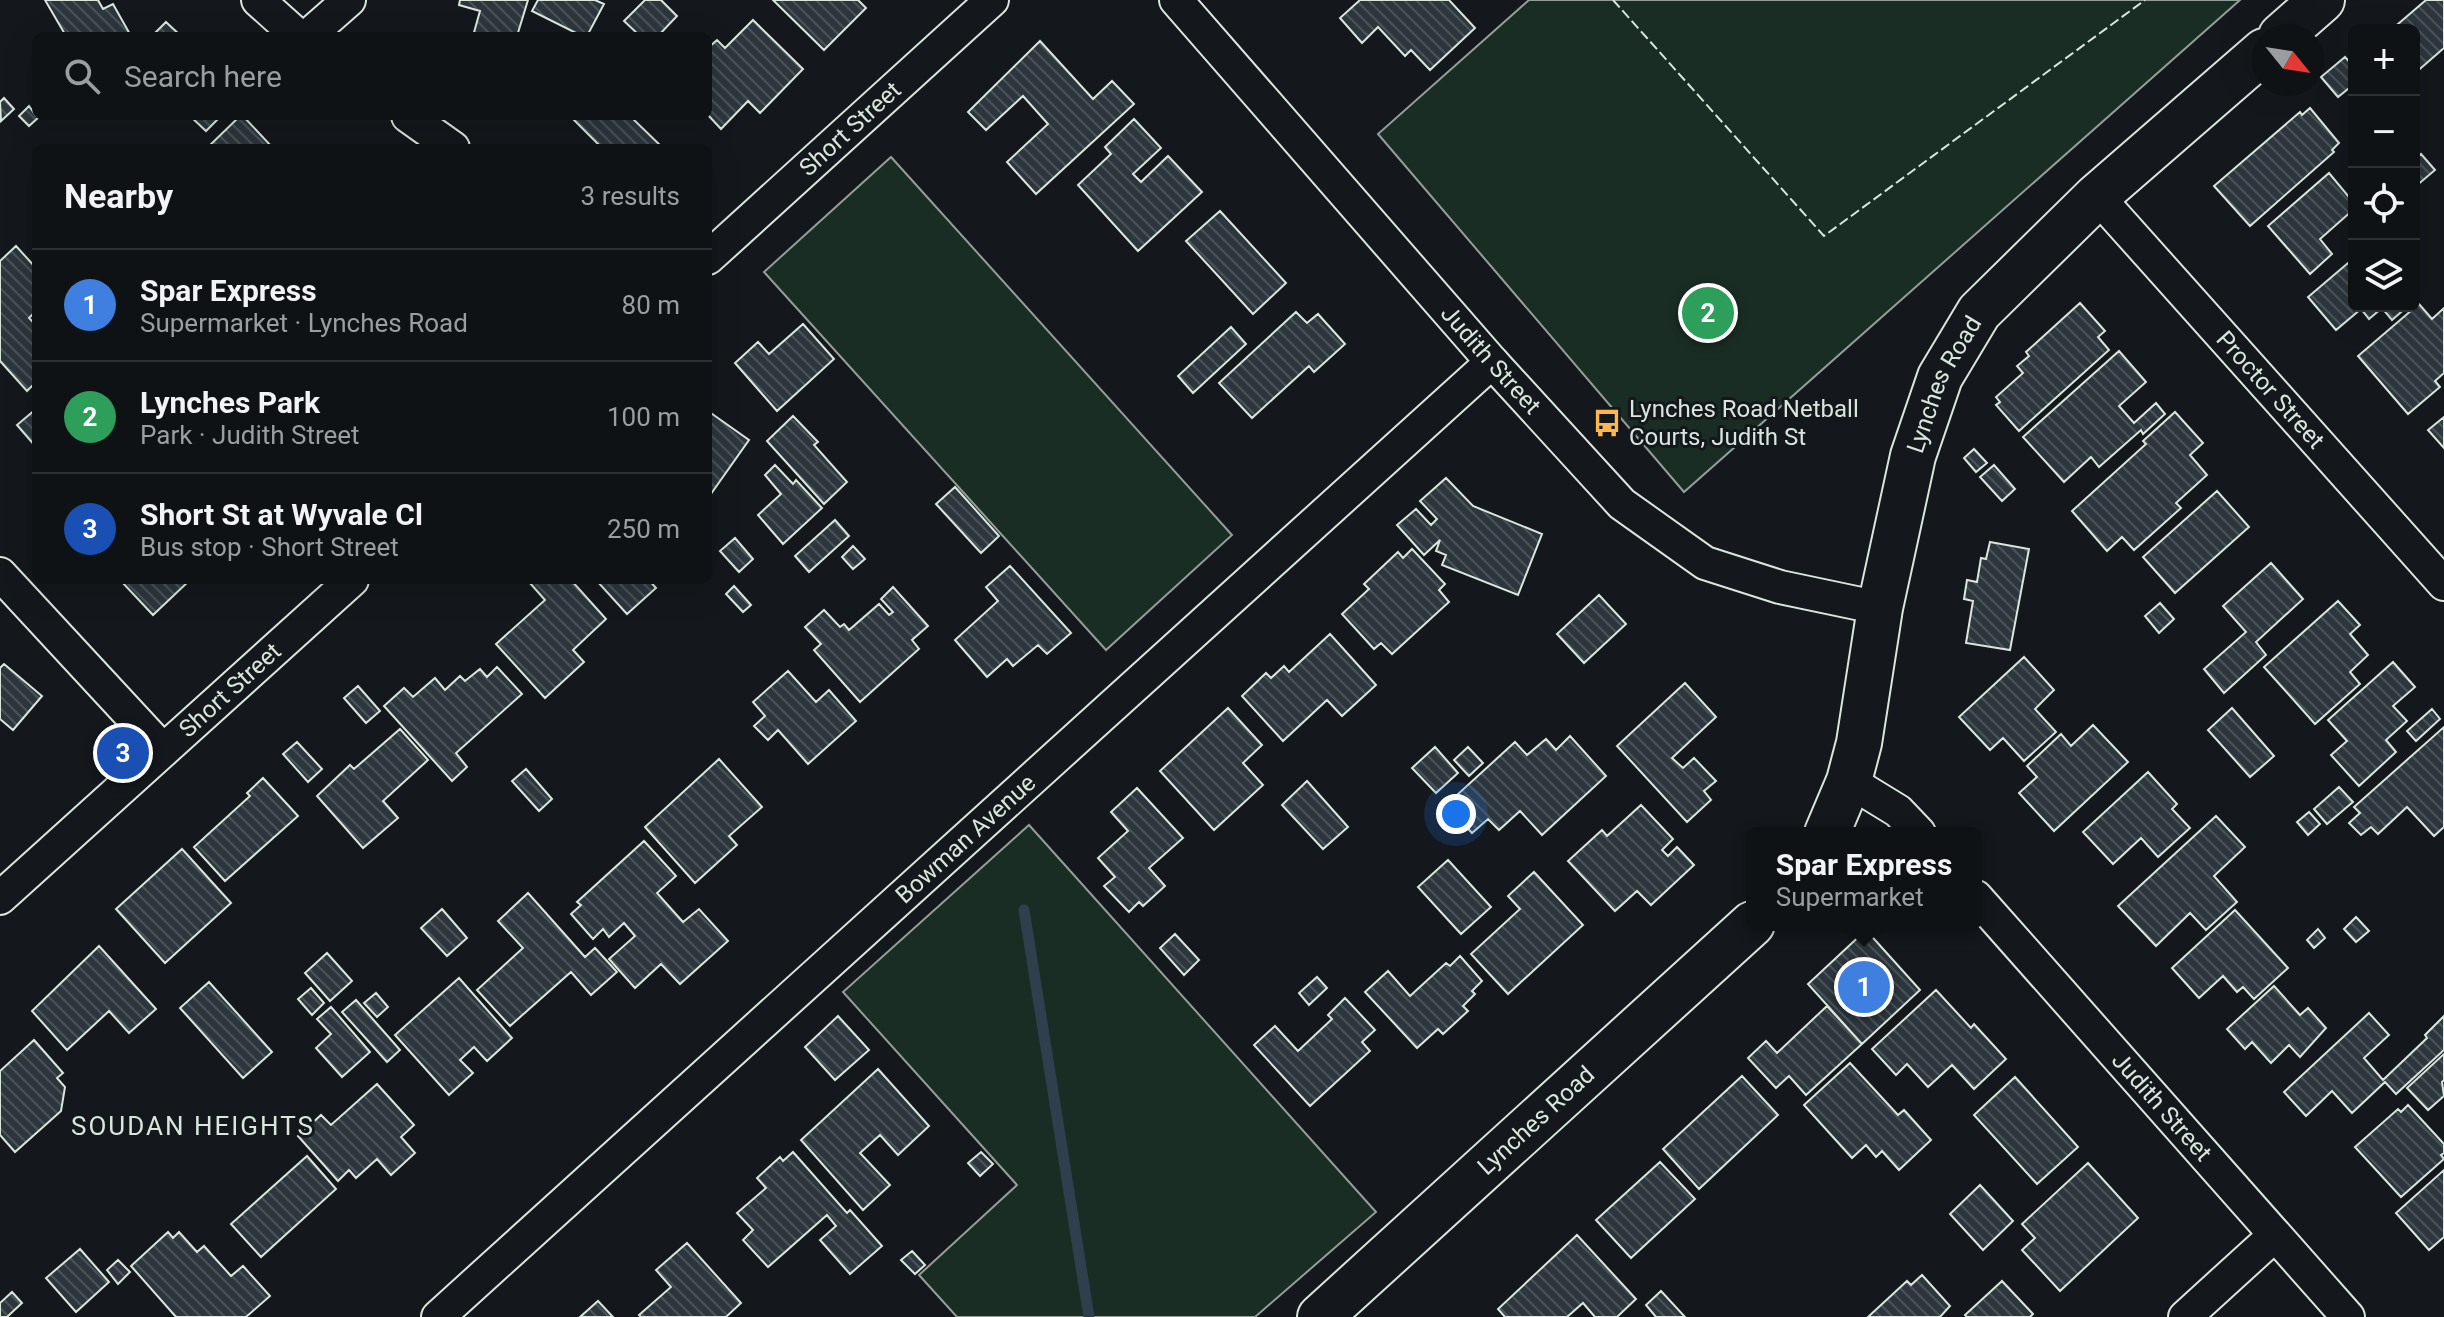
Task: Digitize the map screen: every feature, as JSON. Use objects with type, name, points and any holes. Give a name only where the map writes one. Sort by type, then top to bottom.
[{"type":"street","points":[[258,0],[294,32]]},
{"type":"street","points":[[313,32],[349,0]]},
{"type":"street","name":"Short Street","points":[[712,254],[992,0]]},
{"type":"street","name":"Judith Street","points":[[1176,0],[1492,362],[1622,504],[1705,563],[1780,587],[1880,608]]},
{"type":"street","points":[[2295,24],[2322,0]]},
{"type":"street","name":"Lynches Road","points":[[1830,827],[1849,781],[1859,743],[1880,608],[1913,456],[1940,377],[1979,312],[2097,196],[2252,61]]},
{"type":"street","points":[[414,120],[447,144]]},
{"type":"street","name":"Proctor Street","points":[[2097,196],[2444,584]]},
{"type":"street","name":"Bowman Avenue","points":[[438,1317],[1492,362]]},
{"type":"street","points":[[0,574],[163,750]]},
{"type":"street","name":"Short Street","points":[[0,898],[348,584]]},
{"type":"street","points":[[1849,781],[1898,811],[1913,827]]},
{"type":"street","name":"Judith Street","points":[[1982,904],[2348,1317]]},
{"type":"street","name":"Lynches Road","points":[[1320,1317],[1746,929]]},
{"type":"street","points":[[2185,1317],[2275,1235]]},
{"type":"green space","points":[[1529,0],[2240,0],[1684,492],[1378,134]]},
{"type":"green space","points":[[891,157],[1232,535],[1106,650],[764,272]]},
{"type":"green space","points":[[1029,825],[1376,1212],[1255,1317],[957,1317],[919,1275],[1017,1185],[843,992]]},
{"type":"building","points":[[45,0],[98,0],[103,9],[113,4],[129,32],[64,32]]},
{"type":"building","points":[[460,0],[528,0],[518,32],[474,32],[480,11],[459,5]]},
{"type":"building","points":[[538,0],[595,0],[604,4],[589,32],[574,32],[532,11]]},
{"type":"building","points":[[645,0],[661,0],[677,16],[662,32],[636,32],[624,21]]},
{"type":"building","points":[[773,0],[858,0],[866,8],[824,50]]},
{"type":"building","points":[[1360,0],[1449,0],[1475,28],[1430,70],[1411,50],[1405,56],[1378,27],[1362,43],[1340,18]]},
{"type":"building","points":[[2426,0],[2444,0],[2444,48],[2420,69],[2420,24],[2398,24]]},
{"type":"building","points":[[753,20],[803,69],[760,113],[748,101],[721,129],[712,119],[712,44],[717,40],[725,48]]},
{"type":"building","points":[[166,22],[177,32],[156,32]]},
{"type":"building","points":[[1040,41],[1093,99],[1112,81],[1134,104],[1036,194],[1007,162],[1048,124],[1023,96],[986,130],[968,112]]},
{"type":"building","points":[[2345,57],[2348,60],[2348,89],[2338,97],[2324,81],[2324,74]]},
{"type":"building","points":[[4,98],[14,109],[1,121],[0,102]]},
{"type":"building","points":[[29,106],[32,120],[36,120],[29,126],[19,116]]},
{"type":"building","points":[[2310,108],[2339,143],[2332,150],[2334,152],[2250,226],[2214,186],[2300,112],[2302,115]]},
{"type":"building","points":[[1134,119],[1161,148],[1133,174],[1141,182],[1168,156],[1202,192],[1138,251],[1078,185],[1111,154],[1105,147]]},
{"type":"building","points":[[194,120],[217,120],[206,131]]},
{"type":"building","points":[[236,120],[247,120],[269,144],[211,144]]},
{"type":"building","points":[[574,120],[634,120],[659,144],[598,144]]},
{"type":"building","points":[[2420,155],[2435,170],[2420,183],[2420,168]]},
{"type":"building","points":[[2329,173],[2348,196],[2348,214],[2320,239],[2332,254],[2310,274],[2268,226]]},
{"type":"building","points":[[1220,211],[1286,283],[1253,314],[1186,241]]},
{"type":"building","points":[[16,246],[32,264],[32,315],[29,318],[32,321],[32,386],[27,391],[0,361],[0,261]]},
{"type":"building","points":[[2348,263],[2348,312],[2357,312],[2336,330],[2308,297]]},
{"type":"building","points":[[2080,303],[2105,331],[2098,337],[2109,350],[2019,431],[1996,405],[2000,402],[1996,397],[2023,373],[2017,366],[2029,356],[2026,352]]},
{"type":"building","points":[[2420,305],[2432,319],[2444,308],[2444,373],[2435,381],[2440,387],[2408,414],[2358,356],[2410,312],[2420,312]]},
{"type":"building","points":[[1296,312],[1307,323],[1318,314],[1345,344],[1314,372],[1309,366],[1252,418],[1219,383]]},
{"type":"building","points":[[2363,312],[2377,312],[2369,319]]},
{"type":"building","points":[[2385,312],[2401,312],[2392,320]]},
{"type":"building","points":[[803,324],[834,359],[777,411],[735,363],[758,342],[769,354]]},
{"type":"building","points":[[1231,327],[1246,344],[1193,393],[1178,376]]},
{"type":"building","points":[[2119,351],[2146,382],[2119,406],[2134,423],[2156,403],[2165,414],[2143,434],[2141,430],[2099,467],[2091,457],[2064,482],[2023,437]]},
{"type":"building","points":[[32,412],[32,442],[17,425]]},
{"type":"building","points":[[2175,412],[2203,443],[2190,455],[2207,475],[2176,503],[2181,508],[2134,550],[2122,537],[2107,551],[2072,511],[2146,444],[2143,441]]},
{"type":"building","points":[[712,414],[749,440],[712,492]]},
{"type":"building","points":[[793,416],[818,442],[814,445],[847,482],[824,504],[767,441]]},
{"type":"building","points":[[2444,417],[2444,448],[2428,430]]},
{"type":"building","points":[[1974,449],[1987,463],[1976,472],[1964,458]]},
{"type":"building","points":[[775,465],[793,484],[796,480],[822,508],[783,544],[758,515],[781,494],[765,475]]},
{"type":"building","points":[[1994,465],[2015,489],[2002,501],[1980,477]]},
{"type":"building","points":[[1446,478],[1473,506],[1542,534],[1518,595],[1442,565],[1446,555],[1436,551],[1440,540],[1424,555],[1397,525],[1416,509],[1431,525],[1437,519],[1420,501]]},
{"type":"building","points":[[955,487],[999,536],[981,553],[936,504]]},
{"type":"building","points":[[2217,491],[2249,527],[2175,593],[2143,557]]},
{"type":"building","points":[[835,520],[849,536],[809,572],[795,556]]},
{"type":"building","points":[[735,538],[753,559],[739,572],[720,551]]},
{"type":"building","points":[[1990,542],[2029,549],[2010,650],[1966,643],[1973,601],[1964,599],[1967,580],[1977,582],[1981,558],[1986,559]]},
{"type":"building","points":[[853,546],[865,559],[853,569],[842,557]]},
{"type":"building","points":[[1412,549],[1445,584],[1439,590],[1449,602],[1392,654],[1381,643],[1374,649],[1342,614],[1369,589],[1364,584],[1398,552],[1403,558]]},
{"type":"building","points":[[2271,563],[2303,599],[2256,642],[2266,655],[2224,693],[2204,669],[2246,632],[2223,606]]},
{"type":"building","points":[[1010,566],[1071,633],[1047,654],[1038,645],[1013,666],[1007,659],[987,677],[955,640],[998,601],[986,587]]},
{"type":"building","points":[[124,584],[186,584],[153,615]]},
{"type":"building","points":[[531,584],[575,584],[606,619],[573,650],[584,662],[545,698],[496,644],[545,600]]},
{"type":"building","points":[[600,584],[652,584],[656,588],[627,614]]},
{"type":"building","points":[[734,586],[751,605],[743,612],[726,594]]},
{"type":"building","points":[[893,587],[928,626],[912,640],[919,649],[860,702],[814,650],[821,644],[805,627],[824,610],[840,627],[844,624],[849,630],[879,604],[889,615],[893,612],[881,599]]},
{"type":"building","points":[[1599,595],[1626,624],[1584,663],[1557,634]]},
{"type":"building","points":[[2338,601],[2360,625],[2350,634],[2368,655],[2350,672],[2360,684],[2315,724],[2264,667]]},
{"type":"building","points":[[2160,603],[2174,619],[2159,633],[2145,616]]},
{"type":"building","points":[[1330,634],[1376,685],[1342,716],[1327,700],[1283,741],[1242,696],[1266,673],[1271,678],[1284,666],[1289,672]]},
{"type":"building","points":[[2024,657],[2054,690],[2035,709],[2056,732],[2024,761],[2003,738],[1990,750],[1959,717]]},
{"type":"building","points":[[2393,662],[2415,687],[2393,706],[2407,721],[2386,740],[2396,752],[2359,786],[2331,755],[2347,741],[2328,720]]},
{"type":"building","points":[[4,664],[42,696],[13,730],[0,719],[0,668]]},
{"type":"building","points":[[497,667],[522,694],[456,753],[467,767],[452,781],[384,706],[404,688],[413,697],[435,678],[445,690],[460,676],[465,681],[480,669],[487,677]]},
{"type":"building","points":[[788,671],[816,702],[829,690],[856,721],[808,764],[778,730],[768,740],[754,726],[765,716],[753,702]]},
{"type":"building","points":[[1685,683],[1716,717],[1672,758],[1683,768],[1694,758],[1716,781],[1704,791],[1711,800],[1687,822],[1617,746]]},
{"type":"building","points":[[358,686],[380,711],[366,723],[344,698]]},
{"type":"building","points":[[1228,708],[1262,745],[1243,763],[1263,785],[1214,830],[1160,771]]},
{"type":"building","points":[[2232,708],[2274,756],[2250,777],[2208,730]]},
{"type":"building","points":[[2432,709],[2440,719],[2416,741],[2407,731]]},
{"type":"building","points":[[2093,725],[2128,762],[2054,831],[2019,793],[2037,777],[2027,766],[2061,734],[2071,746]]},
{"type":"building","points":[[2444,727],[2444,827],[2434,836],[2407,807],[2378,834],[2371,827],[2361,835],[2349,823],[2360,813],[2354,807]]},
{"type":"building","points":[[400,729],[428,760],[383,801],[398,818],[363,848],[317,796],[350,765],[354,769]]},
{"type":"building","points":[[1570,736],[1606,776],[1542,835],[1520,811],[1499,830],[1488,819],[1472,833],[1446,805],[1515,742],[1527,755],[1546,739],[1556,750]]},
{"type":"building","points":[[297,742],[322,769],[308,782],[283,754]]},
{"type":"building","points":[[1435,747],[1458,773],[1436,793],[1412,768]]},
{"type":"building","points":[[1468,747],[1483,763],[1469,776],[1454,760]]},
{"type":"building","points":[[719,759],[762,807],[729,836],[737,845],[695,883],[645,827]]},
{"type":"building","points":[[526,769],[552,799],[539,811],[512,781]]},
{"type":"building","points":[[2148,772],[2177,804],[2172,809],[2190,828],[2158,857],[2141,838],[2113,864],[2083,832]]},
{"type":"building","points":[[263,778],[298,816],[225,881],[194,847],[250,796],[247,793]]},
{"type":"building","points":[[1307,781],[1348,827],[1323,849],[1282,805]]},
{"type":"building","points":[[2339,787],[2353,802],[2327,824],[2314,809]]},
{"type":"building","points":[[1137,788],[1183,838],[1149,868],[1165,886],[1143,906],[1139,902],[1129,912],[1104,886],[1115,877],[1098,858],[1128,831],[1111,812]]},
{"type":"building","points":[[1641,805],[1673,839],[1662,850],[1668,856],[1677,847],[1694,865],[1651,905],[1637,891],[1615,911],[1568,861],[1602,830],[1607,836]]},
{"type":"building","points":[[2309,812],[2320,824],[2308,835],[2297,822]]},
{"type":"building","points":[[2216,816],[2245,847],[2214,876],[2237,902],[2206,930],[2190,913],[2156,946],[2118,906]]},
{"type":"building","points":[[644,841],[676,876],[657,893],[683,922],[699,909],[728,941],[680,984],[661,964],[635,988],[609,959],[635,936],[624,923],[609,937],[603,929],[593,939],[571,914],[581,905],[577,902]]},
{"type":"building","points":[[182,849],[231,903],[165,963],[116,909]]},
{"type":"building","points":[[1448,860],[1491,907],[1461,934],[1418,887]]},
{"type":"building","points":[[1534,872],[1583,925],[1508,994],[1471,954],[1520,909],[1508,896]]},
{"type":"building","points":[[528,893],[585,957],[595,948],[617,972],[591,995],[571,972],[510,1026],[477,990],[523,948],[498,921]]},
{"type":"building","points":[[442,909],[467,938],[447,956],[421,928]]},
{"type":"building","points":[[2235,910],[2288,968],[2254,999],[2243,987],[2237,992],[2223,976],[2199,998],[2172,968]]},
{"type":"building","points":[[2356,917],[2369,931],[2356,942],[2344,929]]},
{"type":"building","points":[[2318,929],[2325,938],[2314,948],[2307,940]]},
{"type":"building","points":[[1867,931],[1920,990],[1862,1044],[1808,984]]},
{"type":"building","points":[[1175,934],[1199,960],[1184,975],[1160,948]]},
{"type":"building","points":[[99,946],[156,1009],[129,1033],[109,1011],[67,1050],[32,1011]]},
{"type":"building","points":[[327,953],[352,981],[330,1001],[305,973]]},
{"type":"building","points":[[1460,956],[1482,981],[1463,1006],[1468,1011],[1443,1034],[1438,1029],[1417,1048],[1365,992],[1388,971],[1410,996],[1446,963],[1450,966]]},
{"type":"building","points":[[1317,977],[1327,988],[1309,1005],[1299,993]]},
{"type":"building","points":[[459,978],[512,1038],[487,1061],[474,1047],[460,1060],[473,1073],[449,1095],[395,1035]]},
{"type":"building","points":[[209,982],[272,1052],[243,1078],[180,1008]]},
{"type":"building","points":[[2274,986],[2300,1015],[2308,1008],[2326,1028],[2300,1057],[2289,1045],[2271,1063],[2252,1042],[2245,1049],[2227,1029]]},
{"type":"building","points":[[311,988],[324,1003],[312,1015],[298,999]]},
{"type":"building","points":[[1936,990],[1971,1028],[1974,1024],[2006,1059],[1974,1089],[1952,1065],[1928,1087],[1907,1064],[1896,1075],[1872,1049]]},
{"type":"building","points":[[376,993],[388,1007],[377,1017],[364,1003]]},
{"type":"building","points":[[1345,998],[1375,1030],[1362,1042],[1370,1051],[1310,1106],[1254,1045],[1275,1026],[1298,1051],[1332,1019],[1328,1015]]},
{"type":"building","points":[[356,1000],[400,1050],[387,1062],[342,1012]]},
{"type":"building","points":[[1827,1006],[1862,1044],[1806,1095],[1789,1076],[1776,1088],[1748,1058],[1766,1041],[1777,1053]]},
{"type":"building","points":[[331,1007],[370,1052],[342,1077],[316,1048],[331,1034],[317,1019]]},
{"type":"building","points":[[2369,1013],[2389,1035],[2364,1058],[2383,1080],[2427,1038],[2425,1035],[2444,1016],[2444,1050],[2396,1094],[2385,1082],[2352,1113],[2332,1091],[2306,1116],[2284,1092]]},
{"type":"building","points":[[838,1016],[869,1050],[835,1080],[805,1047]]},
{"type":"building","points":[[34,1040],[63,1073],[57,1078],[65,1087],[61,1111],[15,1152],[0,1135],[0,1071]]},
{"type":"building","points":[[2444,1054],[2444,1096],[2428,1110],[2407,1088]]},
{"type":"building","points":[[1850,1063],[1898,1115],[1904,1110],[1931,1140],[1899,1170],[1882,1151],[1876,1157],[1866,1145],[1852,1158],[1804,1105]]},
{"type":"building","points":[[878,1069],[929,1126],[898,1155],[880,1135],[860,1153],[890,1185],[863,1210],[801,1140]]},
{"type":"building","points":[[1742,1076],[1778,1115],[1699,1189],[1663,1149]]},
{"type":"building","points":[[2015,1077],[2078,1147],[2037,1184],[1974,1115]]},
{"type":"building","points":[[377,1084],[414,1125],[401,1137],[415,1153],[391,1175],[377,1159],[356,1178],[349,1170],[338,1181],[298,1136],[321,1115],[331,1125]]},
{"type":"building","points":[[2408,1105],[2444,1144],[2441,1155],[2444,1159],[2401,1197],[2355,1147],[2398,1109],[2401,1112]]},
{"type":"building","points":[[793,1152],[847,1213],[850,1210],[882,1246],[850,1274],[820,1240],[836,1226],[827,1215],[768,1267],[743,1240],[753,1230],[737,1213],[766,1188],[757,1178],[780,1157],[783,1161]]},
{"type":"building","points":[[981,1152],[993,1164],[980,1176],[968,1163]]},
{"type":"building","points":[[307,1156],[336,1189],[261,1257],[231,1224]]},
{"type":"building","points":[[1660,1162],[1695,1199],[1631,1258],[1596,1220]]},
{"type":"building","points":[[2088,1163],[2138,1218],[2060,1291],[2022,1250],[2035,1238],[2022,1224]]},
{"type":"building","points":[[2444,1170],[2444,1237],[2429,1250],[2396,1213]]},
{"type":"building","points":[[1980,1185],[2013,1221],[1983,1250],[1950,1214]]},
{"type":"building","points":[[168,1232],[173,1238],[179,1232],[197,1252],[204,1246],[231,1276],[243,1266],[270,1296],[246,1317],[176,1317],[131,1266]]},
{"type":"building","points":[[1577,1235],[1636,1299],[1617,1317],[1595,1317],[1583,1303],[1567,1317],[1505,1317],[1498,1309]]},
{"type":"building","points":[[687,1243],[741,1303],[726,1317],[641,1317],[639,1315],[671,1287],[656,1270]]},
{"type":"building","points":[[80,1249],[109,1282],[76,1312],[46,1278]]},
{"type":"building","points":[[912,1251],[925,1265],[915,1274],[901,1260]]},
{"type":"building","points":[[118,1260],[130,1272],[118,1284],[107,1270]]},
{"type":"building","points":[[1922,1275],[1950,1306],[1940,1317],[1868,1317],[1907,1281],[1911,1285]]},
{"type":"building","points":[[2002,1281],[2033,1314],[2030,1317],[1965,1315]]},
{"type":"building","points":[[1661,1291],[1685,1317],[1656,1317],[1646,1305]]},
{"type":"building","points":[[12,1292],[22,1303],[7,1317],[0,1317],[0,1303]]},
{"type":"building","points":[[598,1301],[613,1317],[580,1317]]},
{"type":"waterway","points":[[1024,910],[1089,1317]]},
{"type":"fence","points":[[1613,0],[1824,236],[2145,0]]},
{"type":"place","name":"Lynches Park","points":[[1708,313]]},
{"type":"place","name":"Lynches Road Netball Courts, Judith St","points":[[1607,423]]},
{"type":"place","name":"Short St at Wyvale Cl","points":[[123,753]]},
{"type":"place","name":"Spar Express","points":[[1864,987]]},
{"type":"district","name":"SOUDAN HEIGHTS","points":[[193,1126]]}]
